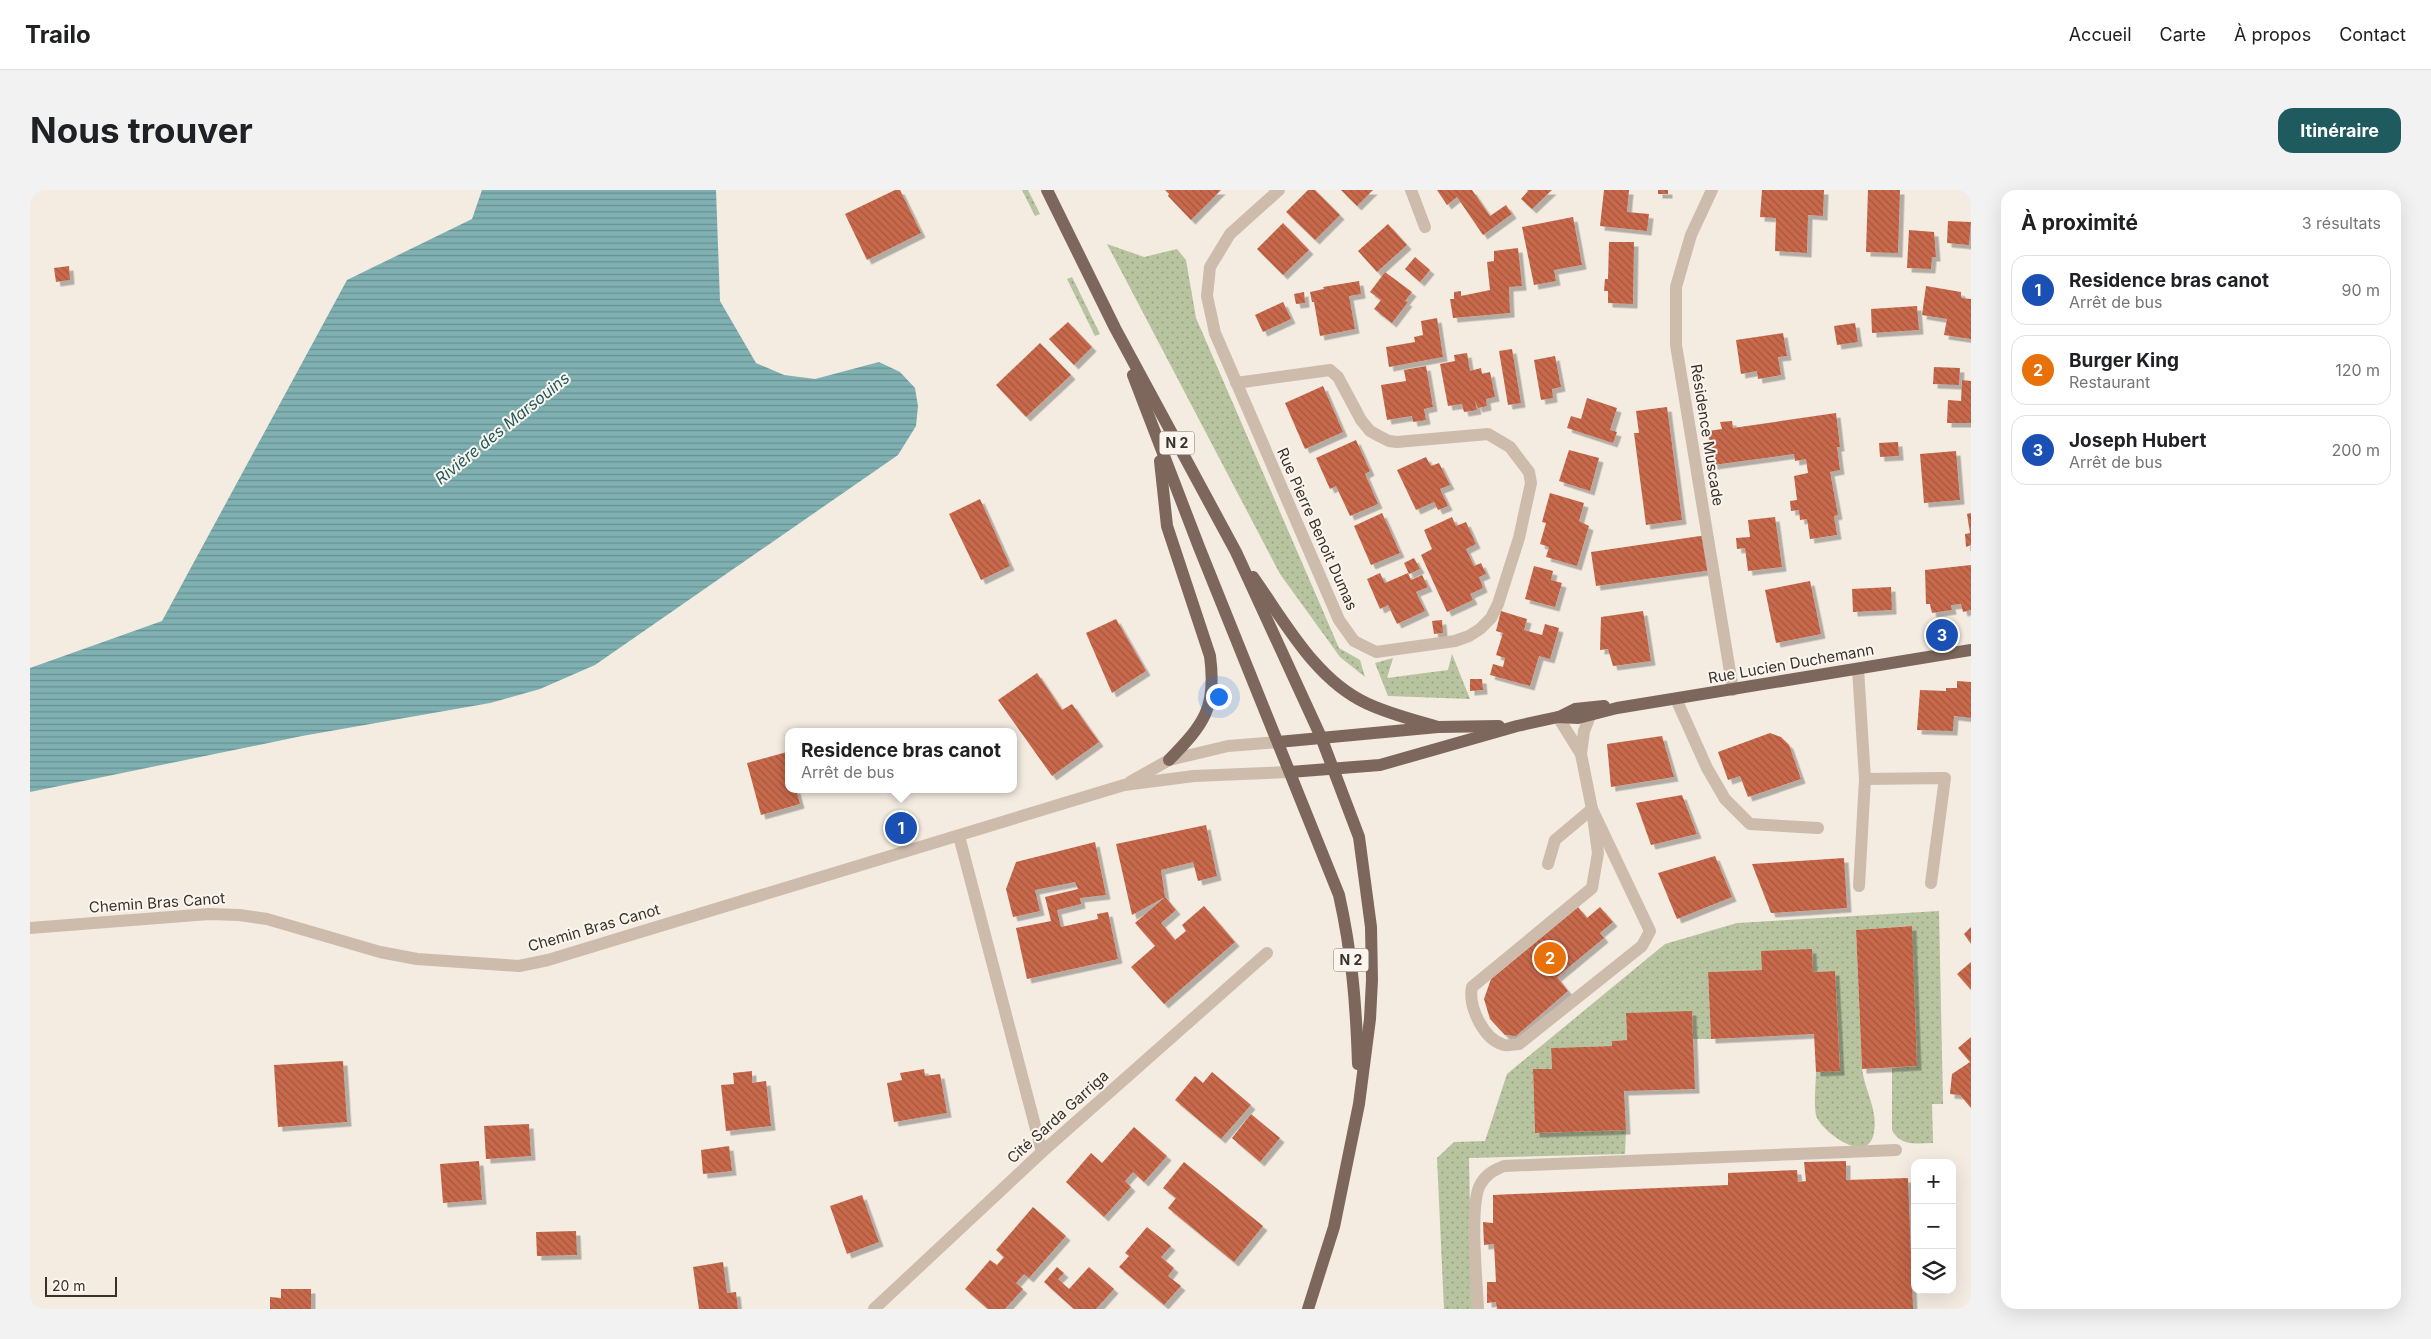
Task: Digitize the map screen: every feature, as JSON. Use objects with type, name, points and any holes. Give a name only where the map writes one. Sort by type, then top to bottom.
[{"type":"main road","name":"N 2","points":[[1047,190],[1118,334],[1236,552],[1321,737],[1359,837],[1371,927],[1372,980],[1359,1104],[1334,1227],[1308,1309]]},
{"type":"main road","name":"N 2","points":[[1118,334],[1158,444],[1339,894],[1350,945],[1356,1010],[1359,1104]]},
{"type":"main road","points":[[1158,444],[1167,526],[1210,656],[1213,679],[1210,701],[1204,718],[1195,734],[1169,760]]},
{"type":"main road","points":[[1236,552],[1305,650],[1335,683],[1366,703],[1397,716],[1438,727]]},
{"type":"main road","name":"Rue Lucien Duchemann","points":[[1290,772],[1380,765],[1516,726],[1558,718],[1590,716],[1617,708],[1971,650]]},
{"type":"main road","name":"Rue Lucien Duchemann","points":[[1558,718],[1575,709],[1602,706],[1617,708]]},
{"type":"main road","name":"Rue Lucien Duchemann","points":[[1278,742],[1438,727],[1516,726]]},
{"type":"street","name":"Rue Pierre Benoit Dumas","points":[[1236,383],[1330,370],[1338,377],[1361,420],[1370,430],[1389,441],[1488,434],[1510,447],[1529,472],[1532,483],[1519,538],[1498,604],[1491,618],[1469,636],[1415,648],[1376,652],[1354,641],[1339,620],[1236,383],[1215,333],[1207,296],[1210,266],[1230,234],[1279,190]]},
{"type":"street","points":[[1411,190],[1425,227]]},
{"type":"street","name":"Résidence Muscade","points":[[1712,190],[1691,235],[1676,287],[1676,345],[1733,690]]},
{"type":"street","points":[[1858,669],[1865,779],[1859,886]]},
{"type":"street","points":[[1676,699],[1707,768],[1725,799],[1750,824],[1818,828]]},
{"type":"street","points":[[1590,716],[1584,731],[1581,754],[1592,809],[1598,853],[1592,888],[1472,987],[1470,996],[1478,1019],[1488,1035],[1504,1045],[1519,1044],[1642,946],[1650,931],[1592,809]]},
{"type":"street","points":[[1558,718],[1581,754]]},
{"type":"street","name":"Chemin Bras Canot","points":[[1124,785],[1169,760],[1228,746],[1278,742]]},
{"type":"street","name":"Chemin Bras Canot","points":[[30,928],[209,914],[239,915],[267,919],[380,952],[417,959],[519,966],[557,957],[1124,785],[1194,776],[1290,772]]},
{"type":"street","points":[[1865,779],[1945,778],[1931,883]]},
{"type":"street","points":[[1548,864],[1556,840],[1592,809]]},
{"type":"street","points":[[959,836],[1042,1152]]},
{"type":"street","name":"Cité Sarda Garriga","points":[[874,1309],[1042,1152],[1267,953]]},
{"type":"street","points":[[1478,1309],[1475,1204],[1480,1185],[1490,1172],[1504,1166],[1896,1150]]},
{"type":"green space","points":[[1022,190],[1028,190],[1040,214],[1035,216]]},
{"type":"green space","points":[[1107,244],[1144,257],[1177,249],[1186,260],[1196,318],[1339,648],[1360,660],[1365,677],[1340,657],[1280,574]]},
{"type":"green space","points":[[1072,277],[1100,334],[1095,336],[1067,279]]},
{"type":"green space","points":[[1452,654],[1470,699],[1388,696],[1375,663],[1393,658],[1387,678],[1448,670]]},
{"type":"green space","points":[[1939,911],[1943,1104],[1932,1104],[1933,1143],[1904,1142],[1892,1130],[1892,1068],[1917,1066],[1911,926],[1856,930],[1862,1069],[1873,1108],[1875,1124],[1870,1142],[1864,1146],[1856,1147],[1837,1138],[1822,1125],[1816,1114],[1816,1072],[1840,1070],[1835,971],[1813,972],[1812,949],[1762,970],[1708,972],[1711,1039],[1693,1039],[1692,1012],[1626,1013],[1627,1040],[1612,1041],[1612,1046],[1551,1048],[1552,1069],[1533,1070],[1535,1133],[1626,1130],[1625,1154],[1469,1158],[1472,1309],[1444,1309],[1437,1158],[1454,1142],[1485,1141],[1507,1074],[1665,944],[1737,923]]},
{"type":"water","name":"Rivière des Marsouins","points":[[482,190],[716,190],[720,301],[756,363],[784,375],[815,379],[879,362],[900,372],[915,388],[918,406],[916,426],[898,455],[595,665],[540,689],[490,703],[302,736],[30,792],[30,668],[162,621],[347,280],[472,219]]},
{"type":"building","points":[[895,190],[900,190],[921,233],[867,260],[845,214]]},
{"type":"building","points":[[1165,190],[1221,190],[1191,220],[1168,196],[1169,194]]},
{"type":"building","points":[[1308,190],[1315,190],[1340,215],[1315,240],[1286,212]]},
{"type":"building","points":[[1341,190],[1373,190],[1357,206]]},
{"type":"building","points":[[1437,190],[1472,190],[1490,216],[1506,205],[1512,214],[1483,235],[1457,197],[1447,205]]},
{"type":"building","points":[[1527,190],[1552,190],[1532,209],[1521,199]]},
{"type":"building","points":[[1604,190],[1629,190],[1627,212],[1649,214],[1647,231],[1600,226]]},
{"type":"building","points":[[1658,190],[1668,190],[1668,194],[1658,194]]},
{"type":"building","points":[[1762,190],[1824,190],[1823,216],[1808,215],[1807,253],[1775,251],[1776,218],[1760,217]]},
{"type":"building","points":[[1868,190],[1900,190],[1898,253],[1866,252]]},
{"type":"building","points":[[1573,217],[1582,265],[1554,270],[1556,281],[1534,285],[1522,227]]},
{"type":"building","points":[[1948,221],[1971,222],[1969,245],[1947,243]]},
{"type":"building","points":[[1283,223],[1309,250],[1283,275],[1257,249]]},
{"type":"building","points":[[1388,224],[1407,245],[1377,272],[1358,251]]},
{"type":"building","points":[[1909,230],[1934,232],[1936,257],[1932,257],[1931,269],[1907,268]]},
{"type":"building","points":[[1609,242],[1634,242],[1633,304],[1608,303],[1608,291],[1604,291],[1605,279],[1608,279]]},
{"type":"building","points":[[1518,248],[1522,286],[1509,287],[1510,313],[1453,318],[1450,299],[1454,299],[1454,292],[1461,291],[1461,296],[1490,290],[1487,262],[1494,261],[1494,251]]},
{"type":"building","points":[[1415,257],[1430,270],[1420,282],[1405,269]]},
{"type":"building","points":[[69,266],[70,280],[56,282],[54,268]]},
{"type":"building","points":[[1385,272],[1412,292],[1405,301],[1408,302],[1392,323],[1374,309],[1381,300],[1370,292]]},
{"type":"building","points":[[1359,281],[1361,294],[1349,296],[1355,329],[1320,336],[1314,302],[1312,302],[1310,292],[1324,289],[1323,287]]},
{"type":"building","points":[[1926,286],[1961,292],[1961,298],[1971,299],[1971,339],[1944,335],[1947,319],[1922,315]]},
{"type":"building","points":[[1304,292],[1305,303],[1296,304],[1294,294]]},
{"type":"building","points":[[1283,302],[1291,319],[1263,332],[1255,315]]},
{"type":"building","points":[[1917,306],[1919,330],[1872,333],[1871,309]]},
{"type":"building","points":[[1437,318],[1443,357],[1389,367],[1386,347],[1415,342],[1414,337],[1423,335],[1421,321]]},
{"type":"building","points":[[1068,322],[1092,347],[1074,365],[1049,339]]},
{"type":"building","points":[[1855,323],[1858,342],[1837,345],[1834,326]]},
{"type":"building","points":[[1783,333],[1787,356],[1778,357],[1781,375],[1758,379],[1757,371],[1741,374],[1736,340]]},
{"type":"building","points":[[1040,343],[1071,375],[1026,417],[996,385]]},
{"type":"building","points":[[1512,349],[1521,403],[1508,405],[1499,351]]},
{"type":"building","points":[[1467,353],[1470,371],[1481,368],[1482,374],[1490,372],[1495,397],[1486,399],[1487,406],[1478,408],[1475,401],[1477,410],[1464,412],[1462,404],[1448,406],[1440,364],[1455,361],[1454,355]]},
{"type":"building","points":[[1555,356],[1561,387],[1552,389],[1553,398],[1541,400],[1534,360]]},
{"type":"building","points":[[1426,366],[1433,407],[1424,409],[1426,420],[1413,422],[1412,416],[1387,420],[1381,385],[1406,381],[1404,370]]},
{"type":"building","points":[[1934,367],[1960,368],[1959,385],[1933,384]]},
{"type":"building","points":[[1962,380],[1971,381],[1971,423],[1947,423],[1948,400],[1961,401]]},
{"type":"building","points":[[1323,386],[1343,432],[1305,449],[1285,403]]},
{"type":"building","points":[[1587,398],[1617,408],[1610,430],[1617,432],[1613,443],[1567,428],[1571,416],[1581,419]]},
{"type":"building","points":[[1667,407],[1682,520],[1646,525],[1634,433],[1639,433],[1636,411]]},
{"type":"building","points":[[1836,413],[1840,447],[1837,447],[1840,470],[1830,472],[1838,515],[1834,516],[1837,535],[1810,539],[1807,519],[1800,520],[1799,510],[1791,511],[1790,501],[1797,500],[1794,476],[1808,473],[1806,459],[1795,461],[1794,454],[1713,465],[1708,431],[1722,429],[1720,422],[1732,421],[1733,428]]},
{"type":"building","points":[[1356,440],[1370,471],[1365,474],[1378,504],[1350,516],[1336,486],[1330,489],[1316,458]]},
{"type":"building","points":[[1898,442],[1899,456],[1880,457],[1879,443]]},
{"type":"building","points":[[1569,450],[1599,458],[1590,491],[1559,481]]},
{"type":"building","points":[[1956,451],[1960,500],[1924,503],[1920,454]]},
{"type":"building","points":[[1426,457],[1431,466],[1439,463],[1450,485],[1440,489],[1448,506],[1438,510],[1434,502],[1416,510],[1397,470]]},
{"type":"building","points":[[1550,493],[1584,503],[1579,521],[1589,526],[1577,566],[1546,557],[1549,547],[1540,544],[1546,523],[1542,522]]},
{"type":"building","points":[[980,499],[1010,566],[981,580],[949,514]]},
{"type":"building","points":[[1382,513],[1400,553],[1371,565],[1354,526]]},
{"type":"building","points":[[1971,513],[1971,545],[1966,547],[1965,534],[1970,533],[1967,514]]},
{"type":"building","points":[[1452,517],[1456,526],[1466,522],[1476,544],[1466,549],[1474,566],[1481,563],[1486,574],[1479,577],[1483,588],[1470,594],[1473,600],[1447,612],[1421,555],[1432,549],[1424,530]]},
{"type":"building","points":[[1775,517],[1782,567],[1748,571],[1745,548],[1737,549],[1736,538],[1750,537],[1748,520]]},
{"type":"building","points":[[1707,535],[1712,570],[1596,586],[1591,552]]},
{"type":"building","points":[[1414,558],[1420,569],[1409,574],[1404,563]]},
{"type":"building","points":[[1971,565],[1971,610],[1963,612],[1961,604],[1951,605],[1952,610],[1932,613],[1930,604],[1926,604],[1925,570]]},
{"type":"building","points":[[1534,566],[1553,571],[1551,580],[1562,583],[1555,607],[1525,599]]},
{"type":"building","points":[[1380,573],[1385,583],[1408,573],[1411,580],[1422,575],[1428,587],[1416,592],[1425,611],[1397,624],[1388,605],[1380,609],[1367,579]]},
{"type":"building","points":[[1810,581],[1821,634],[1776,643],[1765,590]]},
{"type":"building","points":[[1891,587],[1892,610],[1853,612],[1852,589]]},
{"type":"building","points":[[1501,611],[1527,619],[1524,630],[1542,635],[1545,624],[1559,628],[1550,659],[1539,656],[1530,686],[1490,675],[1493,664],[1503,667],[1505,658],[1496,655],[1503,633],[1496,631]]},
{"type":"building","points":[[1643,611],[1651,661],[1613,666],[1608,649],[1600,650],[1601,617]]},
{"type":"building","points":[[1116,619],[1146,671],[1112,693],[1086,633]]},
{"type":"building","points":[[1442,620],[1443,633],[1434,634],[1432,621]]},
{"type":"building","points":[[1037,673],[1062,710],[1072,704],[1099,742],[1052,776],[998,700]]},
{"type":"building","points":[[1470,679],[1482,679],[1483,690],[1470,691]]},
{"type":"building","points":[[1957,681],[1971,682],[1971,718],[1954,716],[1953,731],[1917,730],[1920,690],[1946,691],[1946,688],[1957,688]]},
{"type":"building","points":[[1770,733],[1781,737],[1789,745],[1801,779],[1748,797],[1740,776],[1728,780],[1718,752]]},
{"type":"building","points":[[1662,736],[1674,777],[1611,787],[1607,744]]},
{"type":"building","points":[[785,753],[785,793],[797,793],[800,804],[761,815],[747,763]]},
{"type":"building","points":[[1682,795],[1697,834],[1651,845],[1636,803]]},
{"type":"building","points":[[1206,825],[1217,876],[1198,881],[1193,862],[1161,870],[1165,897],[1132,915],[1116,844]]},
{"type":"building","points":[[1095,842],[1106,895],[1080,898],[1081,904],[1057,910],[1061,927],[1098,919],[1097,914],[1108,912],[1118,959],[1027,979],[1016,928],[1051,921],[1045,897],[1078,889],[1075,882],[1035,890],[1040,911],[1013,917],[1006,889],[1016,862]]},
{"type":"building","points":[[1715,856],[1732,897],[1677,919],[1658,873]]},
{"type":"building","points":[[1844,858],[1847,908],[1771,913],[1752,864]]},
{"type":"building","points":[[1165,897],[1176,910],[1161,923],[1175,940],[1186,931],[1182,925],[1204,906],[1235,942],[1164,1004],[1131,967],[1155,946],[1135,923]]},
{"type":"building","points":[[1578,907],[1587,918],[1600,907],[1613,922],[1600,933],[1604,938],[1557,977],[1568,991],[1516,1036],[1505,1035],[1490,1019],[1484,999],[1491,979]]},
{"type":"building","points":[[1912,926],[1917,1066],[1862,1069],[1856,930]]},
{"type":"building","points":[[1971,927],[1971,944],[1964,934]]},
{"type":"building","points":[[1812,949],[1813,972],[1835,971],[1840,1071],[1816,1072],[1814,1034],[1711,1039],[1708,972],[1762,970],[1761,951]]},
{"type":"building","points":[[1971,962],[1971,990],[1957,974]]},
{"type":"building","points":[[1692,1011],[1695,1089],[1624,1091],[1626,1130],[1535,1133],[1533,1069],[1552,1069],[1551,1048],[1612,1046],[1612,1041],[1627,1040],[1626,1013]]},
{"type":"building","points":[[1971,1037],[1971,1108],[1960,1095],[1950,1094],[1952,1074],[1970,1062],[1958,1048]]},
{"type":"building","points":[[343,1061],[347,1122],[278,1127],[274,1065]]},
{"type":"building","points":[[924,1069],[925,1076],[940,1074],[947,1113],[894,1122],[887,1083],[902,1080],[900,1073]]},
{"type":"building","points":[[752,1071],[752,1083],[766,1081],[771,1126],[726,1131],[721,1085],[734,1084],[733,1073]]},
{"type":"building","points":[[1212,1072],[1251,1105],[1221,1139],[1175,1100],[1195,1076],[1203,1083]]},
{"type":"building","points":[[1251,1114],[1280,1138],[1260,1162],[1232,1138]]},
{"type":"building","points":[[529,1124],[531,1156],[486,1159],[484,1126]]},
{"type":"building","points":[[1134,1127],[1167,1156],[1144,1182],[1133,1172],[1125,1181],[1131,1187],[1104,1217],[1066,1182],[1091,1153],[1102,1163]]},
{"type":"building","points":[[729,1146],[732,1171],[703,1174],[701,1150]]},
{"type":"building","points":[[479,1161],[482,1200],[443,1203],[440,1164]]},
{"type":"building","points":[[1846,1161],[1846,1180],[1908,1178],[1913,1309],[1497,1309],[1496,1302],[1487,1303],[1487,1282],[1496,1282],[1494,1244],[1484,1245],[1483,1222],[1493,1223],[1493,1195],[1728,1185],[1728,1173],[1797,1170],[1798,1182],[1806,1181],[1804,1162]]},
{"type":"building","points":[[1184,1162],[1263,1226],[1234,1262],[1168,1208],[1176,1198],[1163,1188]]},
{"type":"building","points":[[862,1195],[879,1242],[847,1254],[830,1206]]},
{"type":"building","points":[[1033,1207],[1066,1236],[1029,1278],[1024,1274],[1016,1283],[1023,1289],[1005,1309],[988,1309],[965,1289],[990,1260],[997,1265],[1004,1257],[996,1250]]},
{"type":"building","points":[[1147,1227],[1171,1246],[1161,1257],[1174,1268],[1168,1276],[1181,1286],[1164,1305],[1119,1267],[1129,1256],[1125,1253]]},
{"type":"building","points":[[576,1231],[577,1255],[537,1256],[536,1232]]},
{"type":"building","points":[[723,1262],[727,1293],[736,1292],[738,1309],[699,1309],[693,1267]]},
{"type":"building","points":[[1057,1267],[1064,1273],[1058,1279],[1069,1289],[1089,1267],[1114,1289],[1096,1309],[1074,1309],[1044,1282]]},
{"type":"building","points":[[281,1289],[311,1289],[311,1309],[270,1309],[270,1297],[281,1298]]},
{"type":"place","name":"Joseph Hubert","points":[[1942,635]]},
{"type":"place","name":"Residence bras canot","points":[[901,828]]},
{"type":"place","name":"Burger King","points":[[1550,958]]}]
